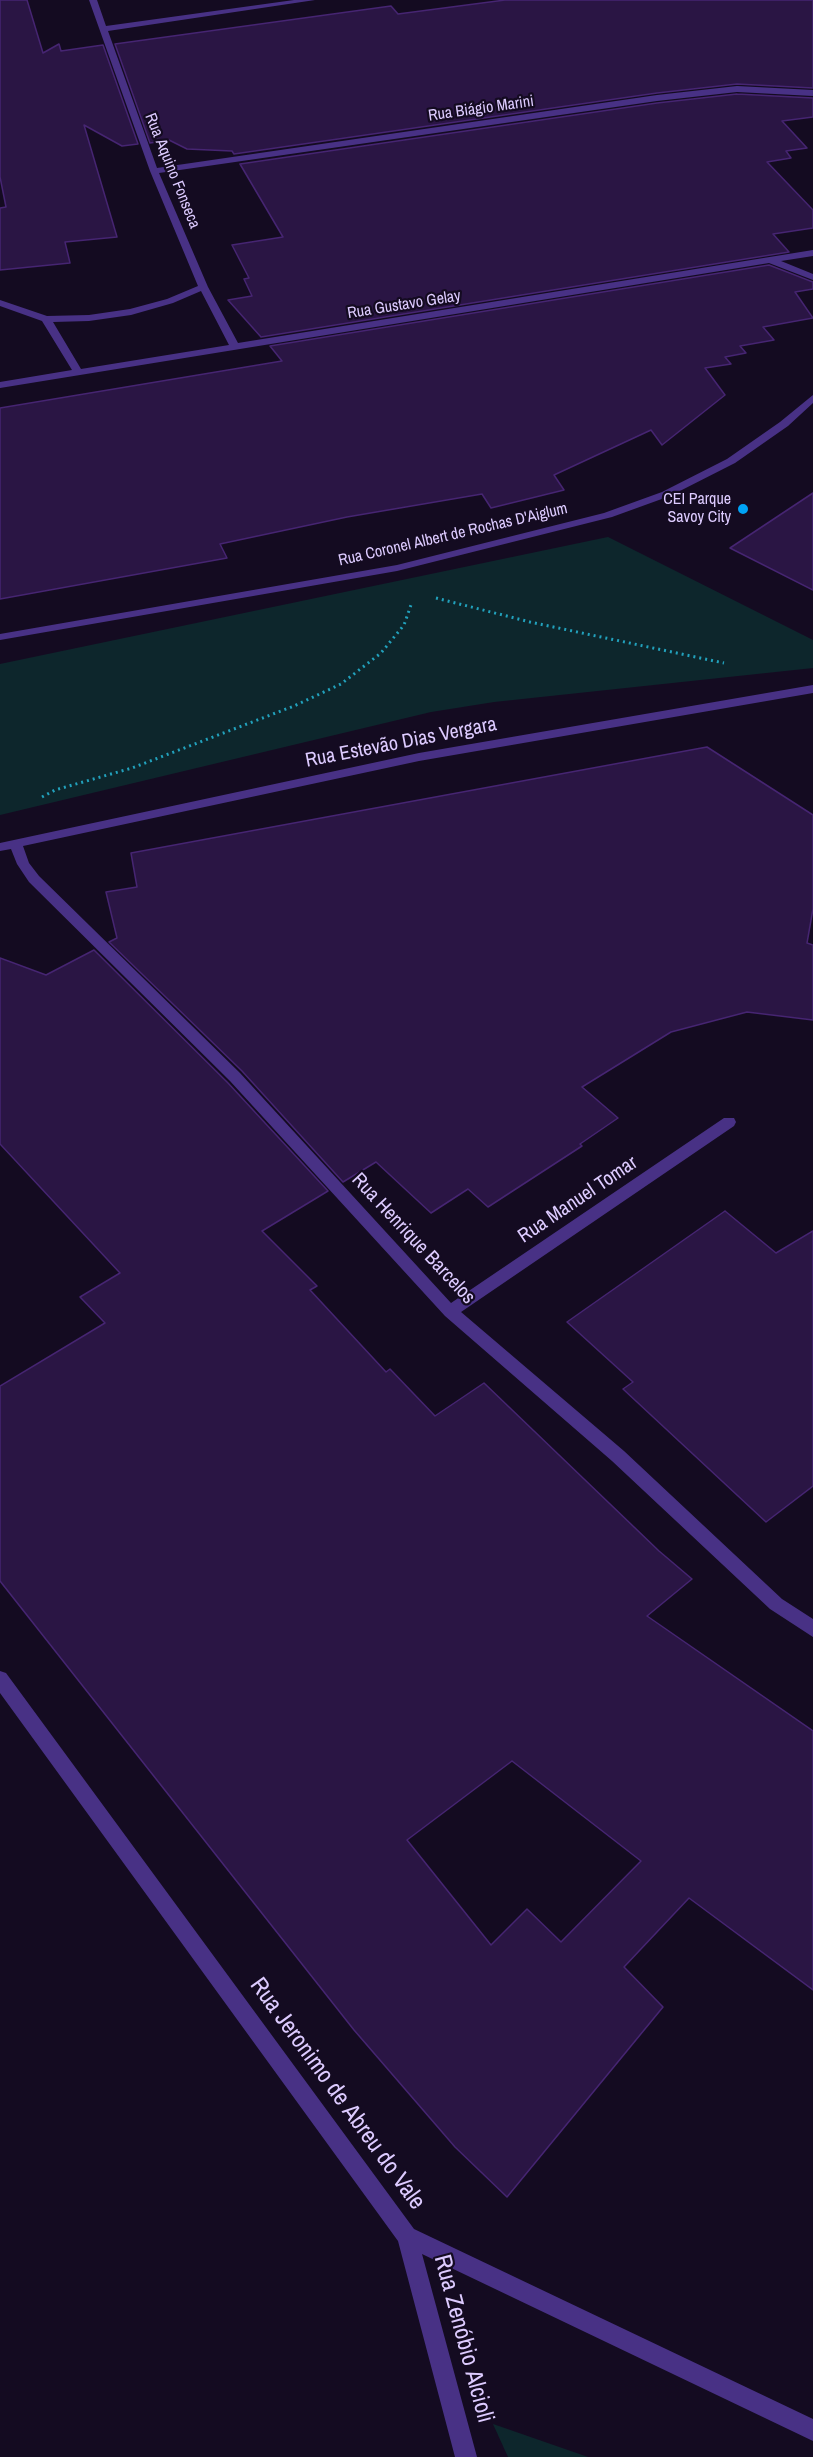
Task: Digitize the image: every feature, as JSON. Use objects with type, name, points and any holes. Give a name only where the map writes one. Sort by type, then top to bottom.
[{"type":"street","name":"Rua Aquino Fonseca","points":[[93,0],[154,171],[203,287],[236,348]]},
{"type":"street","points":[[102,29],[310,0]]},
{"type":"street","name":"Rua Biágio Marini","points":[[154,171],[668,97],[737,89],[813,93]]},
{"type":"street","name":"Rua Gustavo Gelay","points":[[0,385],[813,253]]},
{"type":"street","points":[[770,260],[813,277]]},
{"type":"street","points":[[0,303],[46,319],[89,318],[131,312],[170,302],[203,287]]},
{"type":"street","points":[[46,319],[79,373]]},
{"type":"street","name":"Rua Coronel Albert de Rochas D'Aiglum","points":[[0,637],[397,568],[608,515],[666,494],[730,460],[784,424],[813,398]]},
{"type":"street","name":"Rua Estevão Dias Vergara","points":[[0,848],[419,757],[813,689]]},
{"type":"street","name":"Rua Henrique Barcelos","points":[[16,844],[23,864],[34,879],[235,1077],[450,1312],[618,1456],[776,1604],[813,1629]]},
{"type":"street","name":"Rua Manuel Tomar","points":[[450,1312],[729,1122]]},
{"type":"street","name":"Rua Jeronimo de Abreu do Vale","points":[[0,1679],[407,2236],[813,2430]]},
{"type":"street","name":"Rua Zenóbio Alcioli","points":[[407,2236],[466,2457]]},
{"type":"path","points":[[397,568],[415,593],[530,622],[726,663]]},
{"type":"path","points":[[16,844],[13,829],[18,816],[40,798],[55,790],[132,768],[294,706],[341,684],[381,653],[404,625],[415,593]]},
{"type":"green space","points":[[608,537],[813,640],[813,668],[494,702],[431,712],[0,815],[0,664]]},
{"type":"green space","points":[[493,2424],[588,2457],[508,2457]]},
{"type":"building","points":[[0,0],[27,0],[43,53],[59,44],[61,51],[103,45],[138,144],[122,146],[84,125],[117,237],[65,242],[70,263],[0,270],[0,208],[6,207],[0,177]]},
{"type":"building","points":[[505,0],[813,0],[813,88],[737,84],[657,93],[234,154],[232,151],[187,149],[169,140],[150,143],[115,44],[391,6],[398,14]]},
{"type":"building","points":[[737,94],[813,98],[813,117],[782,121],[807,148],[786,151],[791,158],[767,162],[813,210],[813,228],[773,234],[789,252],[261,337],[228,300],[252,296],[244,279],[249,278],[232,245],[283,237],[240,164],[657,103]]},
{"type":"building","points":[[769,265],[813,282],[813,289],[795,292],[813,318],[763,327],[774,340],[740,346],[746,353],[725,357],[731,364],[705,368],[725,395],[662,445],[651,430],[554,475],[564,490],[491,508],[482,494],[347,517],[220,544],[227,558],[0,599],[0,408],[282,361],[270,346]]},
{"type":"building","points":[[813,493],[813,590],[730,548]]},
{"type":"building","points":[[707,747],[813,815],[813,909],[807,943],[813,945],[813,1020],[747,1012],[671,1032],[582,1087],[618,1118],[580,1144],[582,1146],[488,1207],[468,1189],[431,1213],[376,1162],[343,1182],[242,1071],[109,942],[117,938],[106,892],[137,887],[131,853]]},
{"type":"building","points":[[94,950],[228,1083],[328,1191],[262,1231],[317,1286],[310,1290],[386,1372],[390,1369],[435,1416],[484,1383],[659,1551],[692,1579],[647,1616],[813,1731],[813,1990],[689,1898],[624,1967],[663,2007],[507,2197],[455,2147],[354,2030],[0,1581],[0,1386],[105,1323],[80,1297],[120,1273],[0,1144],[0,958],[46,975]],"holes":[[[512,1761],[641,1861],[561,1942],[527,1909],[491,1945],[407,1840]]]},
{"type":"building","points":[[725,1211],[776,1253],[813,1231],[813,1486],[766,1522],[623,1389],[633,1382],[567,1322]]},
{"type":"place","name":"CEI Parque Savoy City","points":[[743,509]]}]
